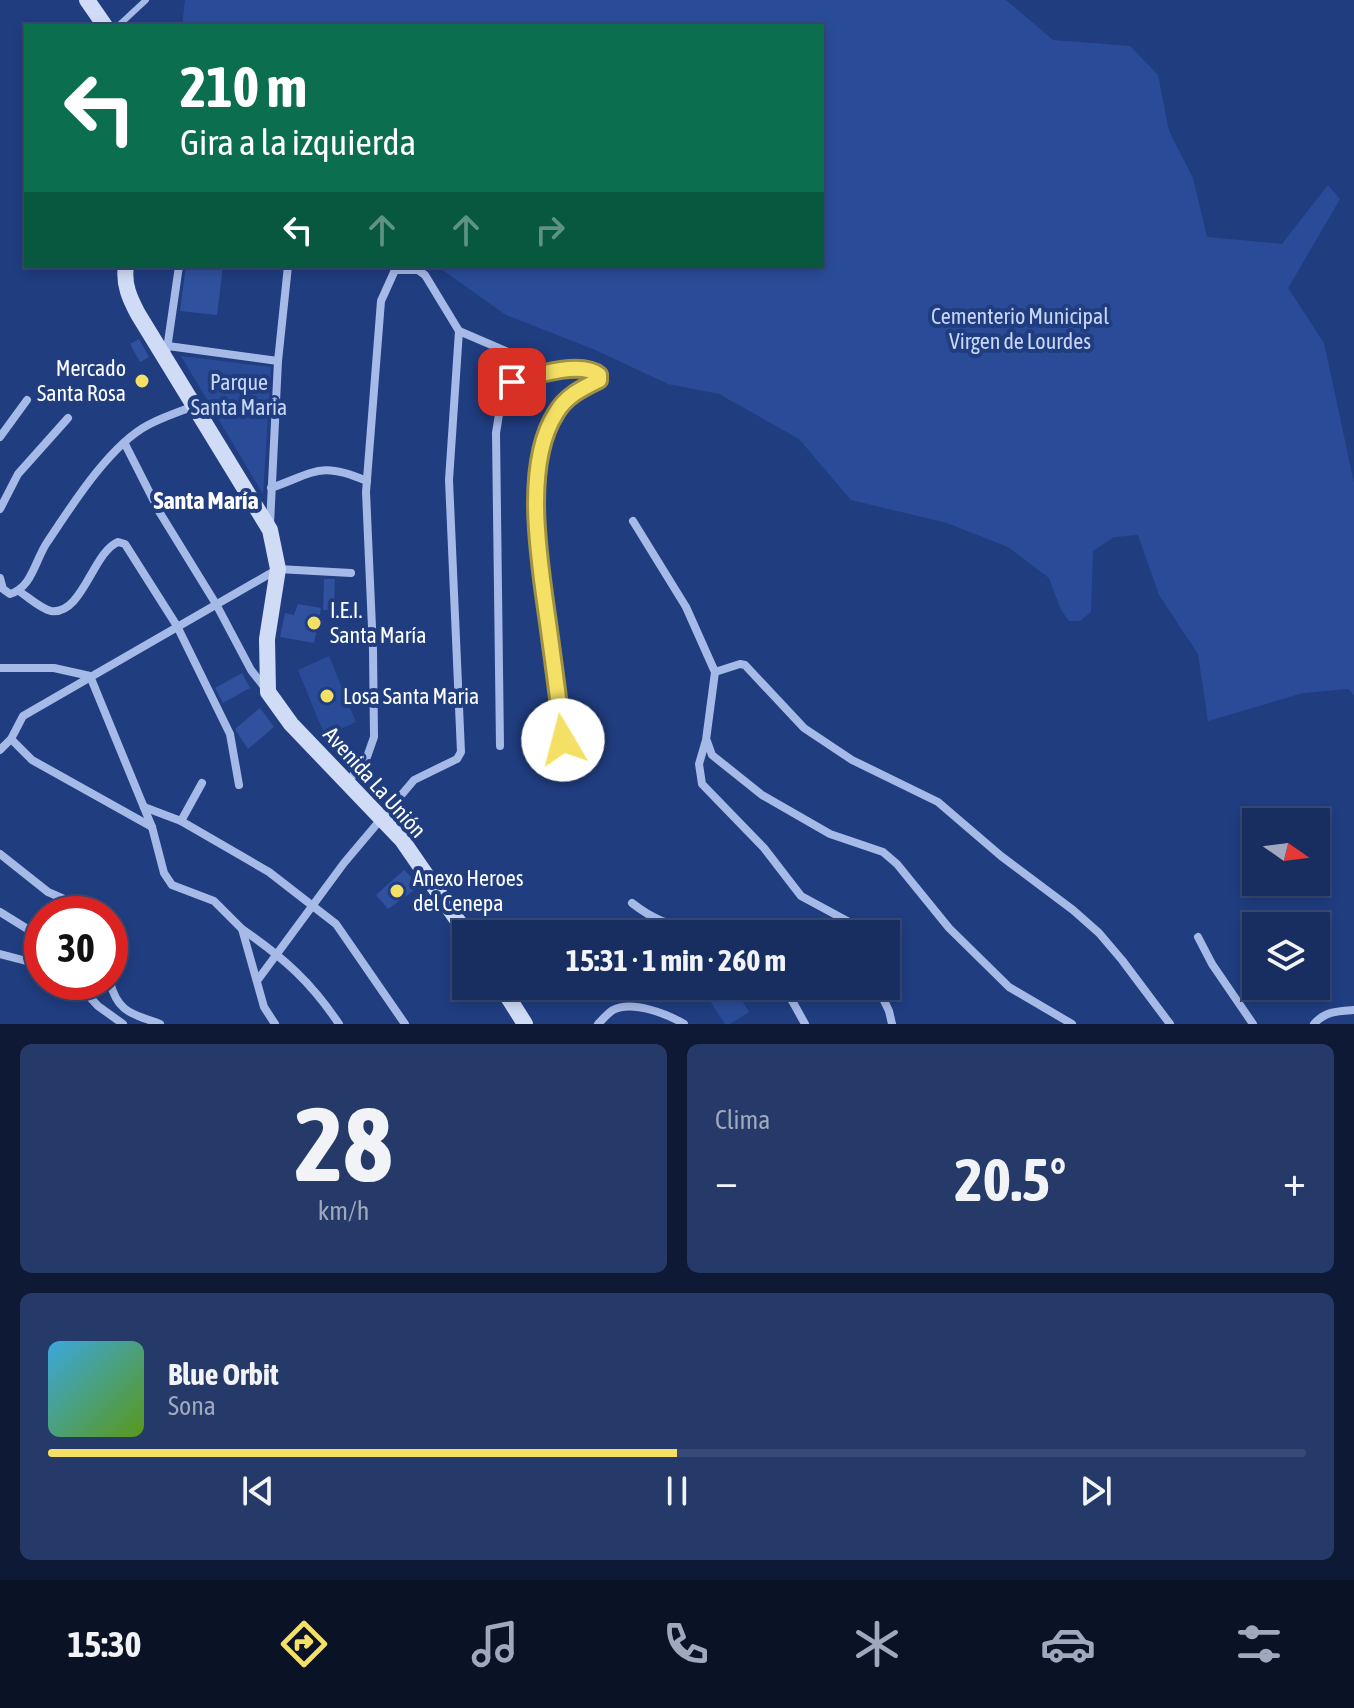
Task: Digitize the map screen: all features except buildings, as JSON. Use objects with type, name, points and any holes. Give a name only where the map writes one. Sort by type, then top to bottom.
[{"type":"main road","points":[[87,0],[104,24]]},
{"type":"main road","points":[[126,268],[124,276],[129,296],[166,352],[194,406],[270,530],[278,569],[267,639],[268,692]]},
{"type":"main road","name":"Avenida La Unión","points":[[268,692],[291,724],[402,840],[457,920]]},
{"type":"main road","points":[[510,1000],[525,1024]]},
{"type":"street","points":[[179,268],[166,352],[278,361]]},
{"type":"street","points":[[270,530],[278,361],[288,268]]},
{"type":"street","points":[[257,981],[382,817],[414,780],[457,759],[461,752],[449,480],[459,331],[425,275],[418,270],[395,270],[381,301],[367,481],[374,737],[367,757],[348,782]]},
{"type":"street","points":[[459,331],[552,371]]},
{"type":"street","points":[[500,746],[496,433],[503,389],[512,382],[552,371],[591,370],[599,375],[599,380],[572,394],[555,413],[546,434],[538,469],[536,531],[563,740]]},
{"type":"street","points":[[0,437],[27,400]]},
{"type":"street","points":[[0,578],[3,589],[10,594],[27,585],[40,552],[107,459],[146,426],[194,406]]},
{"type":"street","points":[[0,509],[18,474],[68,418]]},
{"type":"street","points":[[125,444],[160,513],[216,604],[251,670],[268,692]]},
{"type":"street","points":[[271,488],[328,468],[367,481]]},
{"type":"street","points":[[633,521],[686,607],[715,672],[706,740],[699,764],[706,791],[764,848],[801,896],[845,920]]},
{"type":"street","points":[[19,591],[48,610],[58,610],[86,588],[108,547],[125,544],[177,626],[230,734],[239,785]]},
{"type":"street","points":[[0,750],[11,739],[23,716],[278,569],[351,573]]},
{"type":"street","points":[[715,672],[745,665],[804,728],[852,760],[938,802],[1099,933],[1170,1024]]},
{"type":"street","points":[[0,668],[54,668],[90,676]]},
{"type":"street","points":[[90,676],[152,827],[164,873],[172,885],[214,901],[242,929],[277,953],[321,997],[339,1024]]},
{"type":"street","points":[[11,739],[32,760],[152,827]]},
{"type":"street","points":[[706,740],[712,755],[762,795],[830,834],[883,852],[897,864],[949,928],[1009,987],[1072,1024]]},
{"type":"street","points":[[181,821],[202,783]]},
{"type":"street","points":[[144,807],[181,821],[269,872],[336,924],[405,1024]]},
{"type":"street","points":[[0,854],[57,896]]},
{"type":"street","points":[[632,903],[659,920]]},
{"type":"street","points":[[0,912],[24,927]]},
{"type":"street","points":[[242,929],[264,1007],[275,1024]]},
{"type":"street","points":[[1198,937],[1212,964],[1253,1024]]},
{"type":"street","points":[[0,954],[24,960]]},
{"type":"street","points":[[95,1000],[123,1024]]},
{"type":"street","points":[[118,1000],[122,1008],[135,1016],[159,1024]]},
{"type":"street","points":[[792,1000],[805,1024]]},
{"type":"street","points":[[884,1000],[892,1024]]},
{"type":"street","points":[[598,1024],[613,1011],[624,1007],[674,1018],[684,1024]]},
{"type":"street","points":[[1314,1024],[1320,1017],[1335,1011],[1354,1010]]},
{"type":"lane","points":[[120,24],[146,0]]},
{"type":"green space","name":"Cementerio Municipal Virgen de Lourdes","points":[[185,0],[1006,0],[1053,40],[1130,46],[1158,75],[1169,131],[1193,178],[1207,237],[1282,244],[1328,185],[1340,199],[1288,288],[1324,343],[1354,483],[1354,695],[1348,689],[1303,693],[1208,721],[1198,654],[1159,595],[1138,535],[1114,537],[1093,551],[1091,612],[1080,621],[1069,621],[1061,610],[1049,578],[1008,547],[947,523],[851,500],[799,439],[719,394],[668,384],[593,349],[506,315],[440,268],[824,268],[824,24],[182,24]]},
{"type":"green space","name":"Parque Santa Maria","points":[[181,356],[271,367],[263,494]]},
{"type":"green space","name":"Losa Santa Maria","points":[[329,656],[356,722],[325,736],[298,670]]},
{"type":"green space","points":[[709,1000],[742,1000],[749,1012],[725,1024]]},
{"type":"place","name":"Mercado Santa Rosa","points":[[142,381]]},
{"type":"place","name":"I.E.I. Santa María","points":[[314,623]]},
{"type":"place","name":"Losa Santa Maria","points":[[327,696]]},
{"type":"place","name":"Anexo Heroes del Cenepa","points":[[397,891]]},
{"type":"district","name":"Santa María","points":[[206,500]]},
{"type":"route","points":[[512,382],[552,371],[591,370],[599,375],[599,380],[572,394],[555,413],[546,434],[538,469],[536,531],[563,740]]}]
